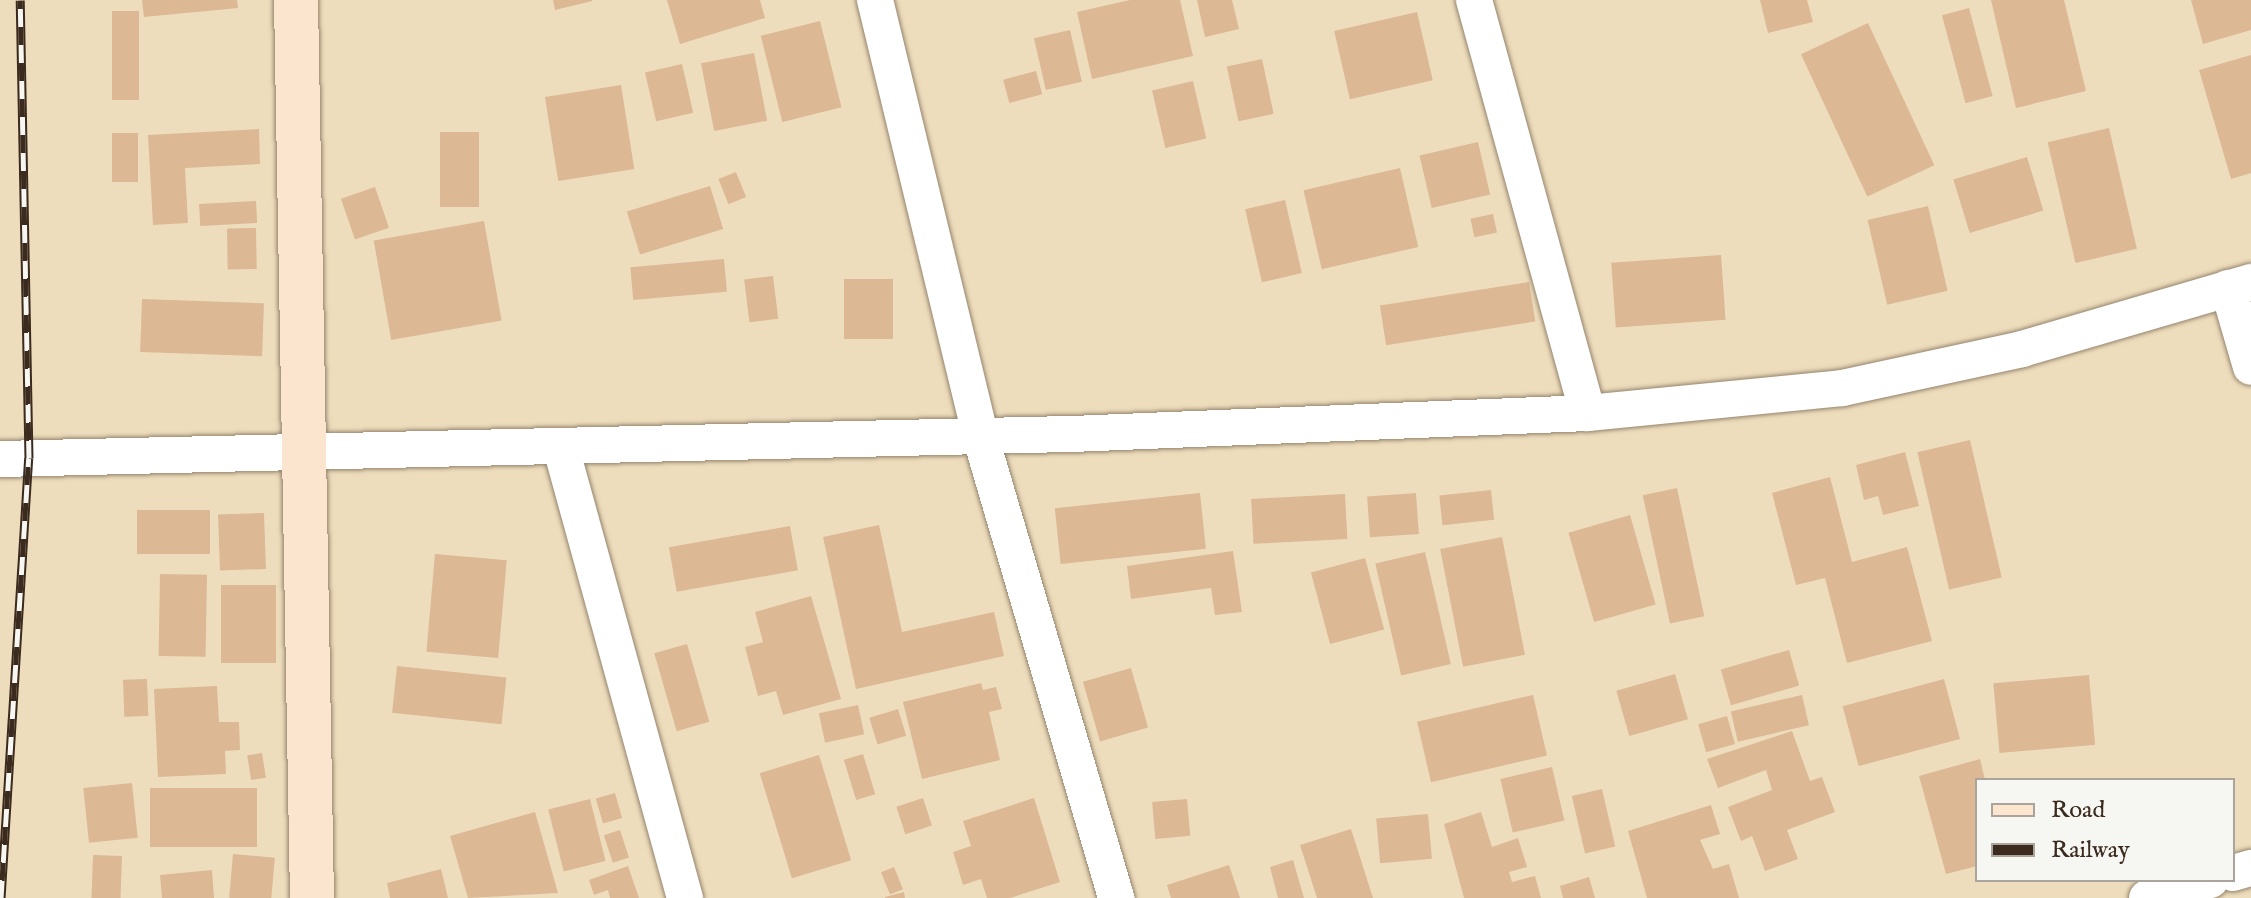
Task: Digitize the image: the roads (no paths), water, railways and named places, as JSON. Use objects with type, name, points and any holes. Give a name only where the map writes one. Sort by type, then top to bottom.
[{"type":"street","points":[[296,0],[312,898]]},
{"type":"street","points":[[875,0],[980,435],[1116,898]]},
{"type":"street","points":[[1474,0],[1588,413]]},
{"type":"street","points":[[0,459],[561,448],[1588,413],[1842,388],[2022,349],[2239,285],[2251,367]]},
{"type":"street","points":[[561,448],[685,898]]},
{"type":"street","points":[[2147,898],[2203,882]]},
{"type":"railway","points":[[1,898],[29,458],[20,0]]}]
